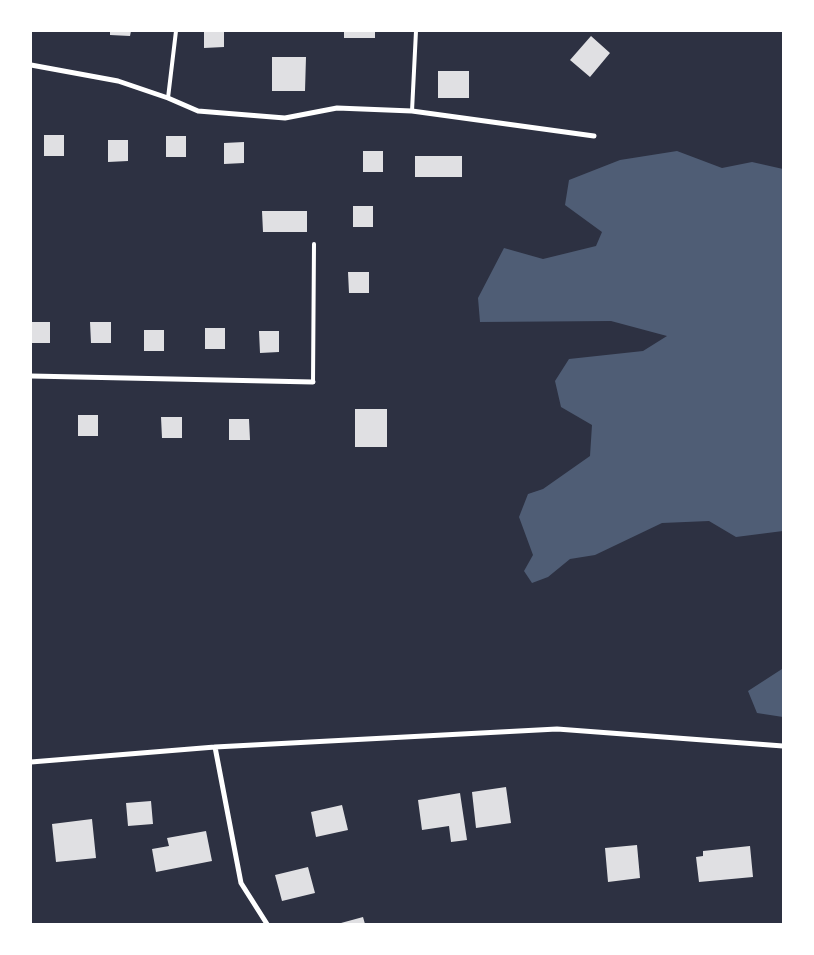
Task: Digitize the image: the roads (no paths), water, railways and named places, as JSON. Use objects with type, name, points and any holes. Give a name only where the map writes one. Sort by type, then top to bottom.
[{"type":"street","points":[[31,65],[118,81],[168,98],[198,111],[286,118],[337,108],[412,111],[594,136]]},
{"type":"street","points":[[31,376],[313,382]]},
{"type":"street","points":[[31,762],[215,747],[558,729],[783,746]]},
{"type":"street","points":[[215,747],[241,883],[268,924]]},
{"type":"lane","points":[[168,98],[176,31]]},
{"type":"lane","points":[[412,111],[416,31]]},
{"type":"lane","points":[[313,382],[314,244]]},
{"type":"water","points":[[677,151],[722,168],[752,162],[783,169],[783,531],[736,537],[709,521],[662,523],[595,555],[570,559],[548,577],[532,583],[524,571],[533,555],[519,517],[528,494],[543,489],[590,456],[592,425],[561,407],[555,381],[569,359],[643,351],[667,336],[611,321],[480,322],[478,298],[504,248],[543,259],[596,246],[602,232],[565,205],[569,180],[620,160]]},
{"type":"water","points":[[783,666],[783,717],[757,713],[748,691],[782,669]]}]
